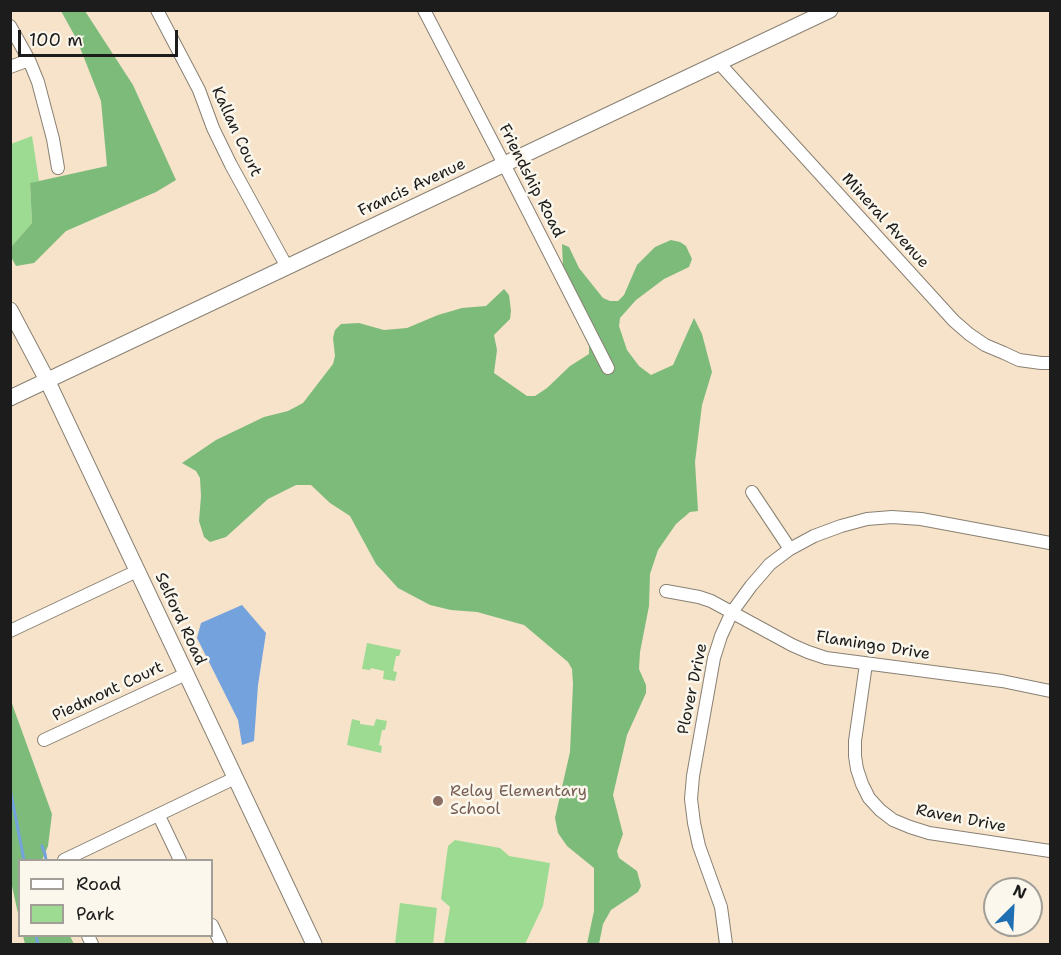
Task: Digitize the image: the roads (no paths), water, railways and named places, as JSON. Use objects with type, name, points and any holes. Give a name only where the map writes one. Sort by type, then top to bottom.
[{"type":"street","name":"Kallan Court","points":[[157,10],[199,90],[213,128],[231,165],[287,267]]},
{"type":"street","name":"Friendship Road","points":[[423,10],[608,368]]},
{"type":"street","name":"Francis Avenue","points":[[10,398],[830,10]]},
{"type":"street","points":[[10,26],[38,82],[58,168]]},
{"type":"street","points":[[10,67],[29,60]]},
{"type":"street","name":"Mineral Avenue","points":[[719,63],[954,321],[985,345],[1019,360],[1050,363]]},
{"type":"street","name":"Selford Road","points":[[10,310],[47,380],[314,945]]},
{"type":"street","points":[[752,492],[790,549]]},
{"type":"street","name":"Plover Drive","points":[[726,945],[721,907],[699,846],[694,823],[693,776],[714,658],[732,612],[751,586],[770,564],[790,549],[814,536],[867,519],[892,517],[921,519],[1050,543]]},
{"type":"street","points":[[10,631],[137,571]]},
{"type":"street","name":"Flamingo Drive","points":[[666,591],[699,597],[808,652],[826,658],[1002,681],[1050,691]]},
{"type":"street","name":"Raven Drive","points":[[866,664],[855,756],[861,784],[869,798],[880,810],[893,820],[929,833],[1050,851]]},
{"type":"street","name":"Piedmont Court","points":[[44,740],[186,674]]},
{"type":"street","points":[[68,859],[235,778]]},
{"type":"street","points":[[159,816],[179,859]]},
{"type":"street","points":[[213,927],[221,945]]},
{"type":"water","points":[[242,605],[266,633],[258,685],[254,741],[242,745],[238,720],[197,638],[201,623]]},
{"type":"waterway","points":[[10,789],[24,859]]},
{"type":"waterway","points":[[42,846],[46,859]]},
{"type":"waterway","points":[[36,937],[38,944]]},
{"type":"place","name":"Relay Elementary School","points":[[438,801]]}]
